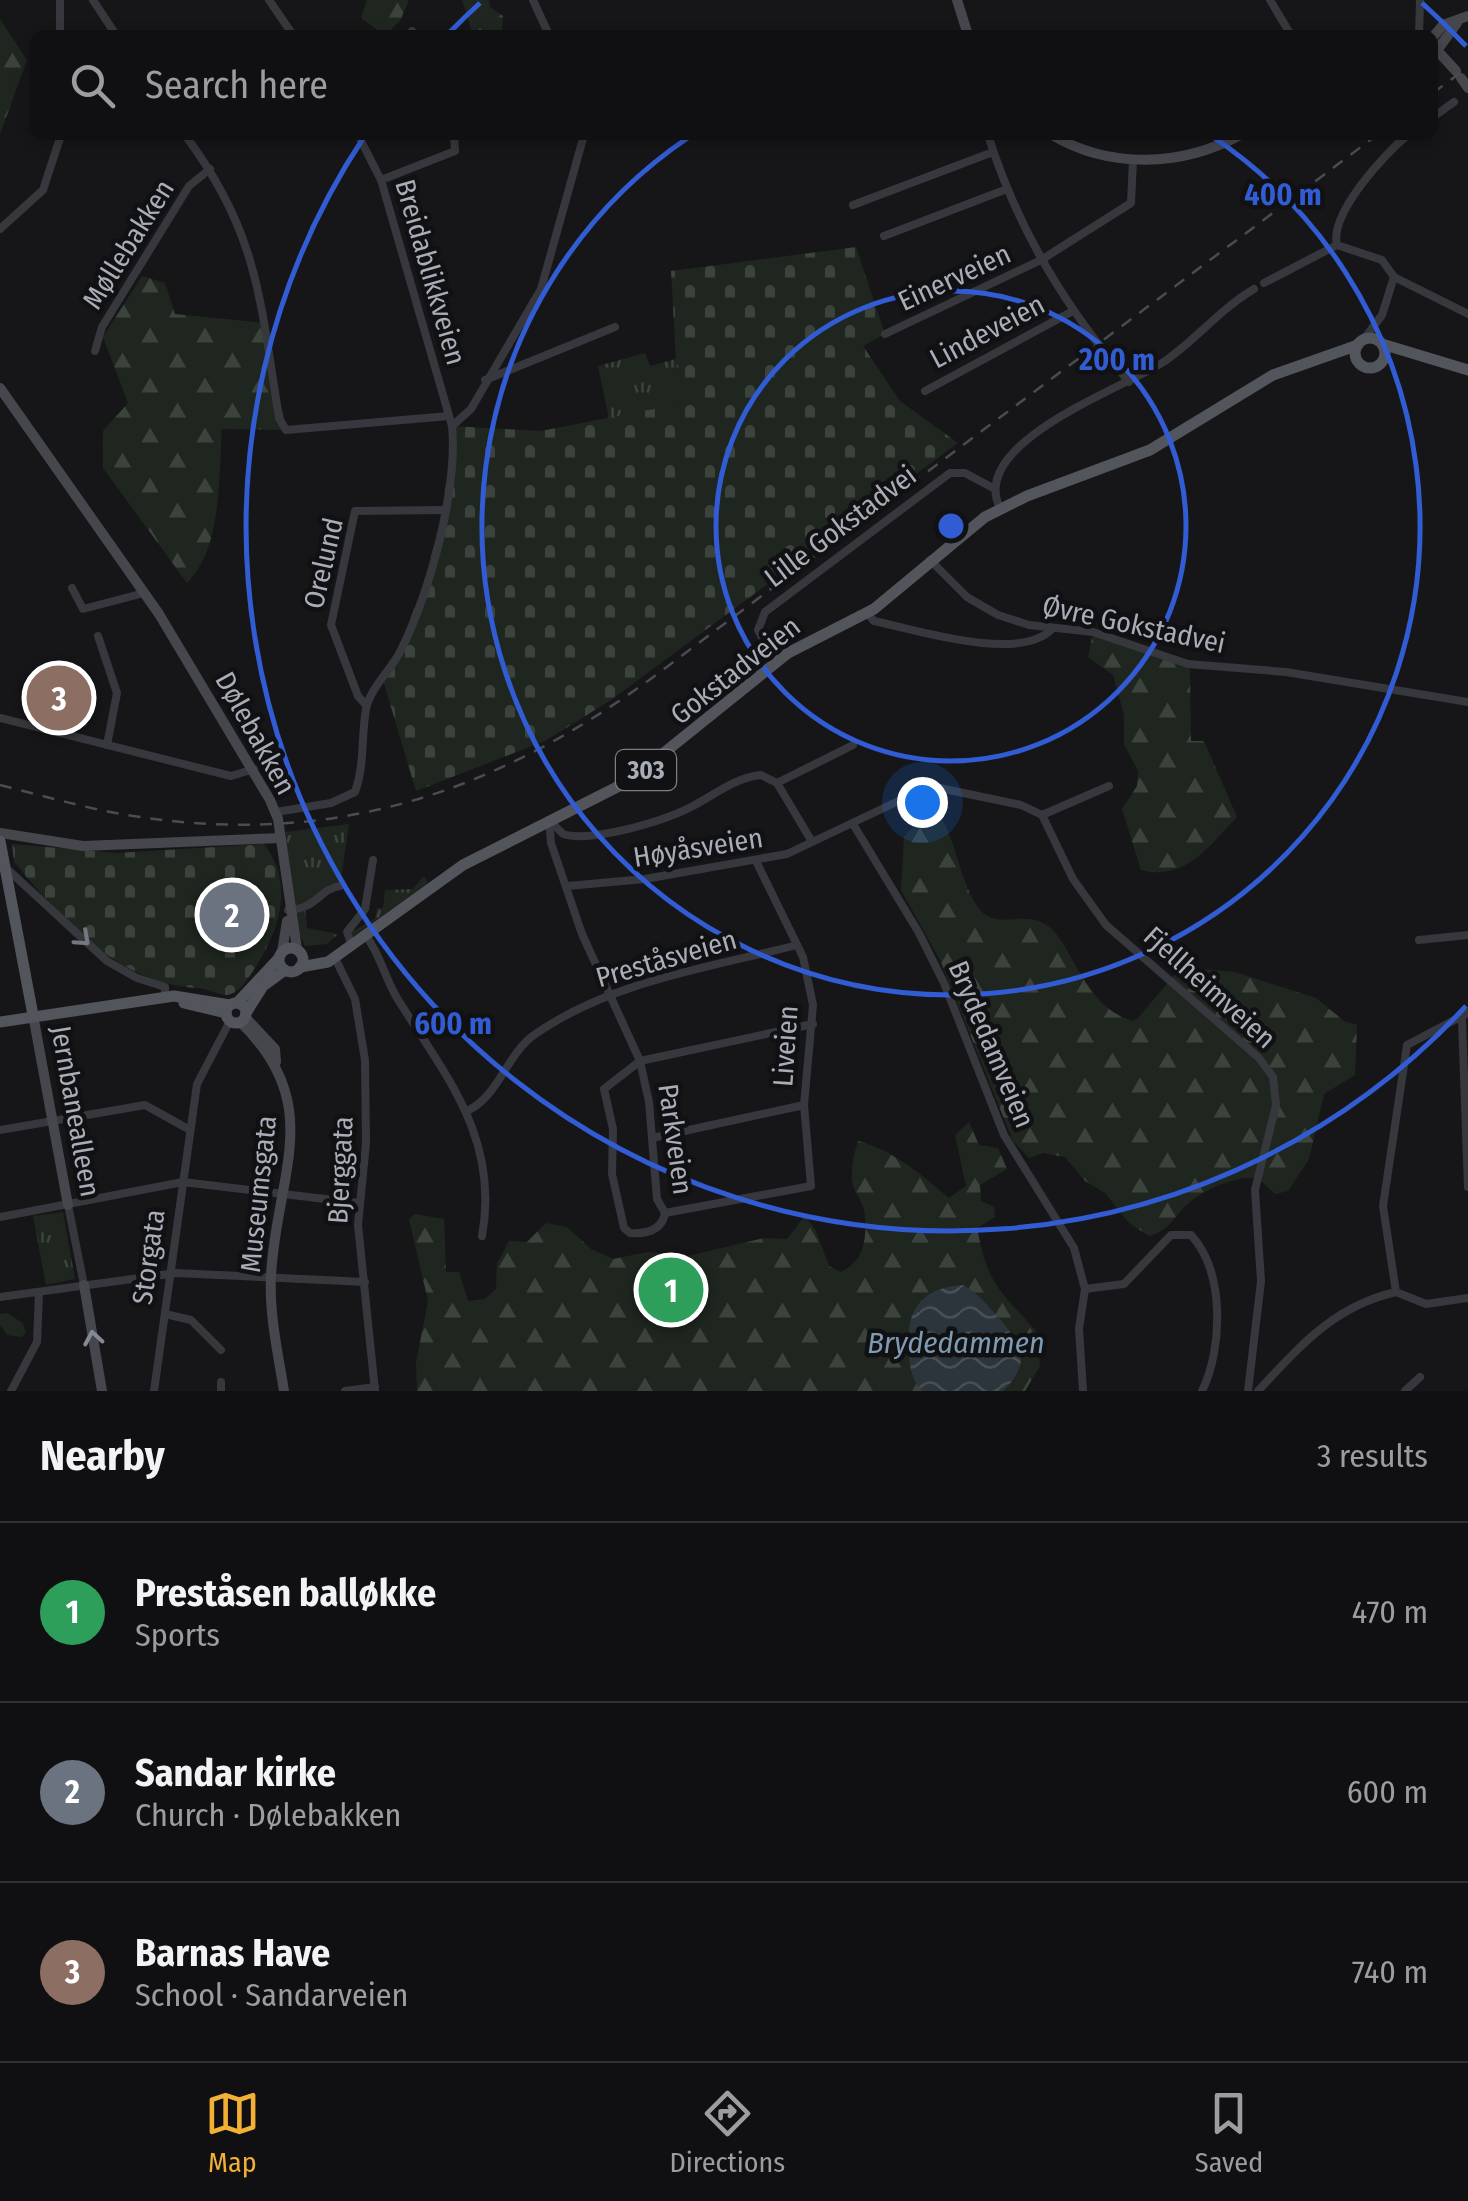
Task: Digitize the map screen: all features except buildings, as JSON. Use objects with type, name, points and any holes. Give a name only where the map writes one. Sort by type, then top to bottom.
[{"type":"main road","points":[[957,0],[966,30]]},
{"type":"main road","points":[[1438,31],[1465,18]]},
{"type":"main road","points":[[1438,46],[1465,18]]},
{"type":"main road","points":[[1438,50],[1461,79]]},
{"type":"main road","points":[[1063,140],[1087,151],[1133,160],[1180,157],[1226,140]]},
{"type":"main road","points":[[1359,362],[1361,342]]},
{"type":"main road","name":"303","points":[[1361,342],[1382,344],[1468,370]]},
{"type":"main road","name":"Gokstadveien","points":[[334,956],[463,865],[648,768],[807,640],[867,613],[1000,508],[1150,450],[1274,375],[1361,342]]},
{"type":"main road","points":[[1379,365],[1385,354],[1382,344]]},
{"type":"main road","name":"Gokstadveien","points":[[1274,375],[1331,360],[1359,362]]},
{"type":"main road","name":"303","points":[[1359,362],[1366,367],[1435,362]]},
{"type":"main road","name":"Dølebakken","points":[[0,388],[144,592],[254,770],[276,812],[288,910],[300,957]]},
{"type":"main road","points":[[0,836],[83,846],[280,838]]},
{"type":"main road","name":"Jernbanealleen","points":[[0,836],[10,869],[68,1205]]},
{"type":"main road","name":"Dølebakken","points":[[282,960],[288,910]]},
{"type":"main road","points":[[0,1022],[165,993],[236,1013],[282,960],[334,956]]},
{"type":"main road","points":[[282,960],[300,957]]},
{"type":"main road","name":"Museumsgata","points":[[236,1013],[276,1063],[288,1095],[292,1122],[271,1277],[284,1391]]},
{"type":"main road","name":"Jernbanealleen","points":[[84,1285],[102,1391]]},
{"type":"street","points":[[60,0],[60,30]]},
{"type":"street","points":[[92,0],[113,30]]},
{"type":"street","points":[[269,0],[290,30]]},
{"type":"street","points":[[533,0],[547,30]]},
{"type":"street","points":[[1270,0],[1288,30]]},
{"type":"street","points":[[1419,30],[1420,0]]},
{"type":"street","points":[[1438,114],[1454,102]]},
{"type":"street","points":[[0,230],[43,190],[59,140]]},
{"type":"street","points":[[189,140],[233,209],[260,288],[282,426],[294,431],[451,421],[471,409],[541,289],[583,140]]},
{"type":"street","name":"Breidablikkveien","points":[[361,140],[381,180],[451,421],[453,456],[445,510],[404,646],[366,705]]},
{"type":"street","points":[[381,180],[444,158],[455,151],[454,140]]},
{"type":"street","points":[[989,140],[1006,189],[1041,260],[1071,312],[1129,382]]},
{"type":"street","points":[[1337,245],[1337,227],[1365,179],[1383,155],[1402,140]]},
{"type":"street","points":[[853,205],[993,152]]},
{"type":"street","name":"Einerveien","points":[[885,334],[1041,260],[1130,203],[1133,160]]},
{"type":"street","name":"Møllebakken","points":[[95,351],[113,308],[180,200],[189,186],[210,169]]},
{"type":"street","points":[[884,236],[1006,189]]},
{"type":"street","points":[[1264,283],[1337,245],[1382,260],[1394,277],[1410,281],[1438,302],[1468,314]]},
{"type":"street","points":[[1382,344],[1382,315],[1394,277]]},
{"type":"street","points":[[1000,508],[995,489],[1008,461],[1038,431],[1180,350],[1222,308],[1254,288]]},
{"type":"street","name":"Lindeveien","points":[[925,390],[1071,312]]},
{"type":"street","points":[[1361,342],[1382,315]]},
{"type":"street","points":[[485,380],[615,327]]},
{"type":"street","name":"Lille Gokstadvei","points":[[775,664],[758,630],[764,612],[950,473],[965,472],[995,489]]},
{"type":"street","name":"Orelund","points":[[366,705],[358,696],[331,625],[354,511],[445,510]]},
{"type":"street","name":"Øvre Gokstadvei","points":[[930,560],[967,597],[998,616],[1052,630],[1105,635],[1188,664],[1286,672],[1468,702]]},
{"type":"street","points":[[72,588],[83,608],[144,592]]},
{"type":"street","points":[[867,613],[874,621],[977,642],[1024,642],[1045,637],[1052,630]]},
{"type":"street","points":[[98,636],[118,693],[107,746]]},
{"type":"street","points":[[276,812],[330,803],[355,792],[364,749],[366,705]]},
{"type":"street","points":[[0,718],[231,776],[254,770]]},
{"type":"street","points":[[777,783],[853,744]]},
{"type":"street","points":[[550,820],[563,834],[590,836],[680,812],[748,777],[766,776],[777,783],[811,840]]},
{"type":"street","name":"Høyåsveien","points":[[567,886],[645,880],[787,854],[930,786],[1021,805],[1042,816]]},
{"type":"street","points":[[1042,816],[1109,786]]},
{"type":"street","name":"Fjellheimveien","points":[[1042,816],[1073,879],[1106,924],[1259,1058],[1272,1076],[1274,1126],[1255,1190],[1261,1282],[1248,1391]]},
{"type":"street","name":"Parkveien","points":[[550,820],[551,843],[567,886],[640,1061],[657,1199],[665,1213],[811,1186]]},
{"type":"street","name":"Brydedamveien","points":[[852,824],[919,933],[1004,1136],[1064,1228],[1085,1289]]},
{"type":"street","points":[[352,946],[347,932],[365,909],[372,860]]},
{"type":"street","name":"Liveien","points":[[756,861],[798,945],[808,975],[813,1024],[804,1105],[811,1186]]},
{"type":"street","points":[[10,869],[107,960],[165,993]]},
{"type":"street","points":[[288,910],[314,904],[332,887],[340,886]]},
{"type":"street","points":[[366,936],[394,994],[468,1110],[484,1192],[482,1236]]},
{"type":"street","points":[[1419,940],[1468,936]]},
{"type":"street","name":"Preståsveien","points":[[468,1110],[485,1098],[522,1044],[610,993],[798,945]]},
{"type":"street","name":"Bjerggata","points":[[334,956],[355,1000],[365,1060],[366,1144],[359,1204],[375,1389]]},
{"type":"street","name":"Storgata","points":[[154,1391],[197,1084],[236,1013]]},
{"type":"street","points":[[1396,1292],[1383,1206],[1405,1052],[1411,1040],[1424,1032],[1465,1016],[1468,1187]]},
{"type":"street","points":[[665,1213],[659,1226],[650,1232],[630,1233],[624,1228],[614,1188],[613,1129],[603,1090],[640,1061],[813,1024]]},
{"type":"street","points":[[0,1130],[144,1105],[190,1130]]},
{"type":"street","points":[[652,1138],[804,1105]]},
{"type":"street","points":[[0,1217],[182,1182],[359,1204]]},
{"type":"street","name":"Jernbanealleen","points":[[68,1205],[84,1285]]},
{"type":"street","points":[[1083,1391],[1079,1329],[1085,1289],[1124,1284],[1171,1235],[1191,1235],[1208,1262],[1216,1356],[1202,1391]]},
{"type":"street","points":[[0,1298],[172,1273],[364,1282]]},
{"type":"street","points":[[11,1391],[37,1342],[39,1292]]},
{"type":"street","points":[[1258,1391],[1332,1318],[1362,1301],[1396,1292],[1426,1304],[1468,1298]]},
{"type":"street","points":[[165,1314],[191,1320],[222,1350]]},
{"type":"street","points":[[1405,1391],[1420,1376]]},
{"type":"street","points":[[345,1391],[375,1389]]},
{"type":"green space","points":[[367,0],[409,0],[400,21],[390,30],[378,30],[361,18]]},
{"type":"green space","points":[[462,0],[489,0],[490,7],[503,16],[502,30],[471,30]]},
{"type":"green space","points":[[0,19],[27,60],[0,134]]},
{"type":"green space","points":[[856,247],[885,334],[863,346],[900,401],[958,443],[611,700],[545,741],[416,791],[383,680],[411,616],[431,556],[444,495],[452,426],[541,431],[689,402],[676,359],[671,271]]},
{"type":"green space","points":[[142,276],[165,283],[175,314],[265,323],[286,430],[222,429],[213,531],[199,568],[187,583],[103,468],[103,431],[128,403],[103,337]]},
{"type":"green space","points":[[645,353],[650,366],[676,359],[690,402],[609,419],[598,366]]},
{"type":"green space","points":[[1093,632],[1190,669],[1191,741],[1204,741],[1237,817],[1196,858],[1171,871],[1141,870],[1122,809],[1137,786],[1138,771],[1124,744],[1124,715],[1113,675],[1088,657]]},
{"type":"green space","points":[[928,803],[944,822],[977,906],[991,918],[1033,919],[1052,929],[1088,986],[1115,1013],[1133,1021],[1139,1017],[1181,967],[1235,972],[1316,998],[1344,1021],[1357,1025],[1355,1075],[1324,1094],[1309,1159],[1288,1191],[1275,1194],[1258,1178],[1231,1181],[1198,1196],[1172,1222],[1149,1236],[1129,1223],[1105,1193],[1085,1181],[1065,1157],[1043,1153],[1029,1158],[1013,1141],[940,960],[901,890],[904,837],[918,821],[921,806]]},
{"type":"green space","points":[[349,824],[340,886],[305,909],[307,928],[338,934],[327,944],[305,946],[297,928],[285,832]]},
{"type":"green space","points":[[12,844],[117,853],[264,844],[279,876],[281,893],[276,925],[248,979],[235,992],[225,995],[169,984],[117,961],[72,926],[14,862]]},
{"type":"green space","points":[[424,876],[428,883],[352,937],[351,932],[375,919],[377,908],[383,908],[385,890],[413,889]]},
{"type":"green space","points":[[969,1122],[979,1145],[998,1148],[1007,1169],[980,1185],[981,1201],[994,1207],[995,1217],[977,1228],[991,1276],[1037,1332],[1040,1366],[1025,1391],[417,1391],[416,1363],[428,1301],[409,1219],[415,1214],[444,1219],[446,1272],[459,1272],[468,1301],[485,1299],[496,1289],[497,1264],[509,1241],[527,1242],[546,1223],[567,1227],[591,1249],[613,1259],[648,1252],[688,1256],[764,1238],[787,1239],[805,1216],[815,1229],[829,1266],[841,1272],[860,1254],[865,1238],[864,1210],[852,1180],[858,1141],[895,1157],[949,1198],[966,1186],[955,1135]]},
{"type":"green space","points":[[63,1212],[75,1279],[46,1285],[33,1216]]},
{"type":"green space","points":[[670,1272],[687,1282],[671,1308],[654,1298]]},
{"type":"green space","points":[[7,1313],[23,1323],[26,1333],[21,1337],[7,1335],[0,1325],[0,1314]]},
{"type":"water","name":"Brydedammen","points":[[963,1285],[982,1300],[1013,1336],[1020,1353],[1018,1371],[1003,1391],[922,1391],[910,1364],[908,1339],[913,1315],[918,1305],[935,1291]]},
{"type":"railway","points":[[1438,89],[1468,67]]},
{"type":"railway","points":[[0,785],[133,816],[206,824],[276,824],[343,817],[408,802],[470,781],[532,753],[652,678],[1370,140]]},
{"type":"place","name":"Barnas Have","points":[[59,698]]},
{"type":"place","name":"Sandar kirke","points":[[232,915]]},
{"type":"place","name":"Preståsen balløkke","points":[[671,1290]]}]
